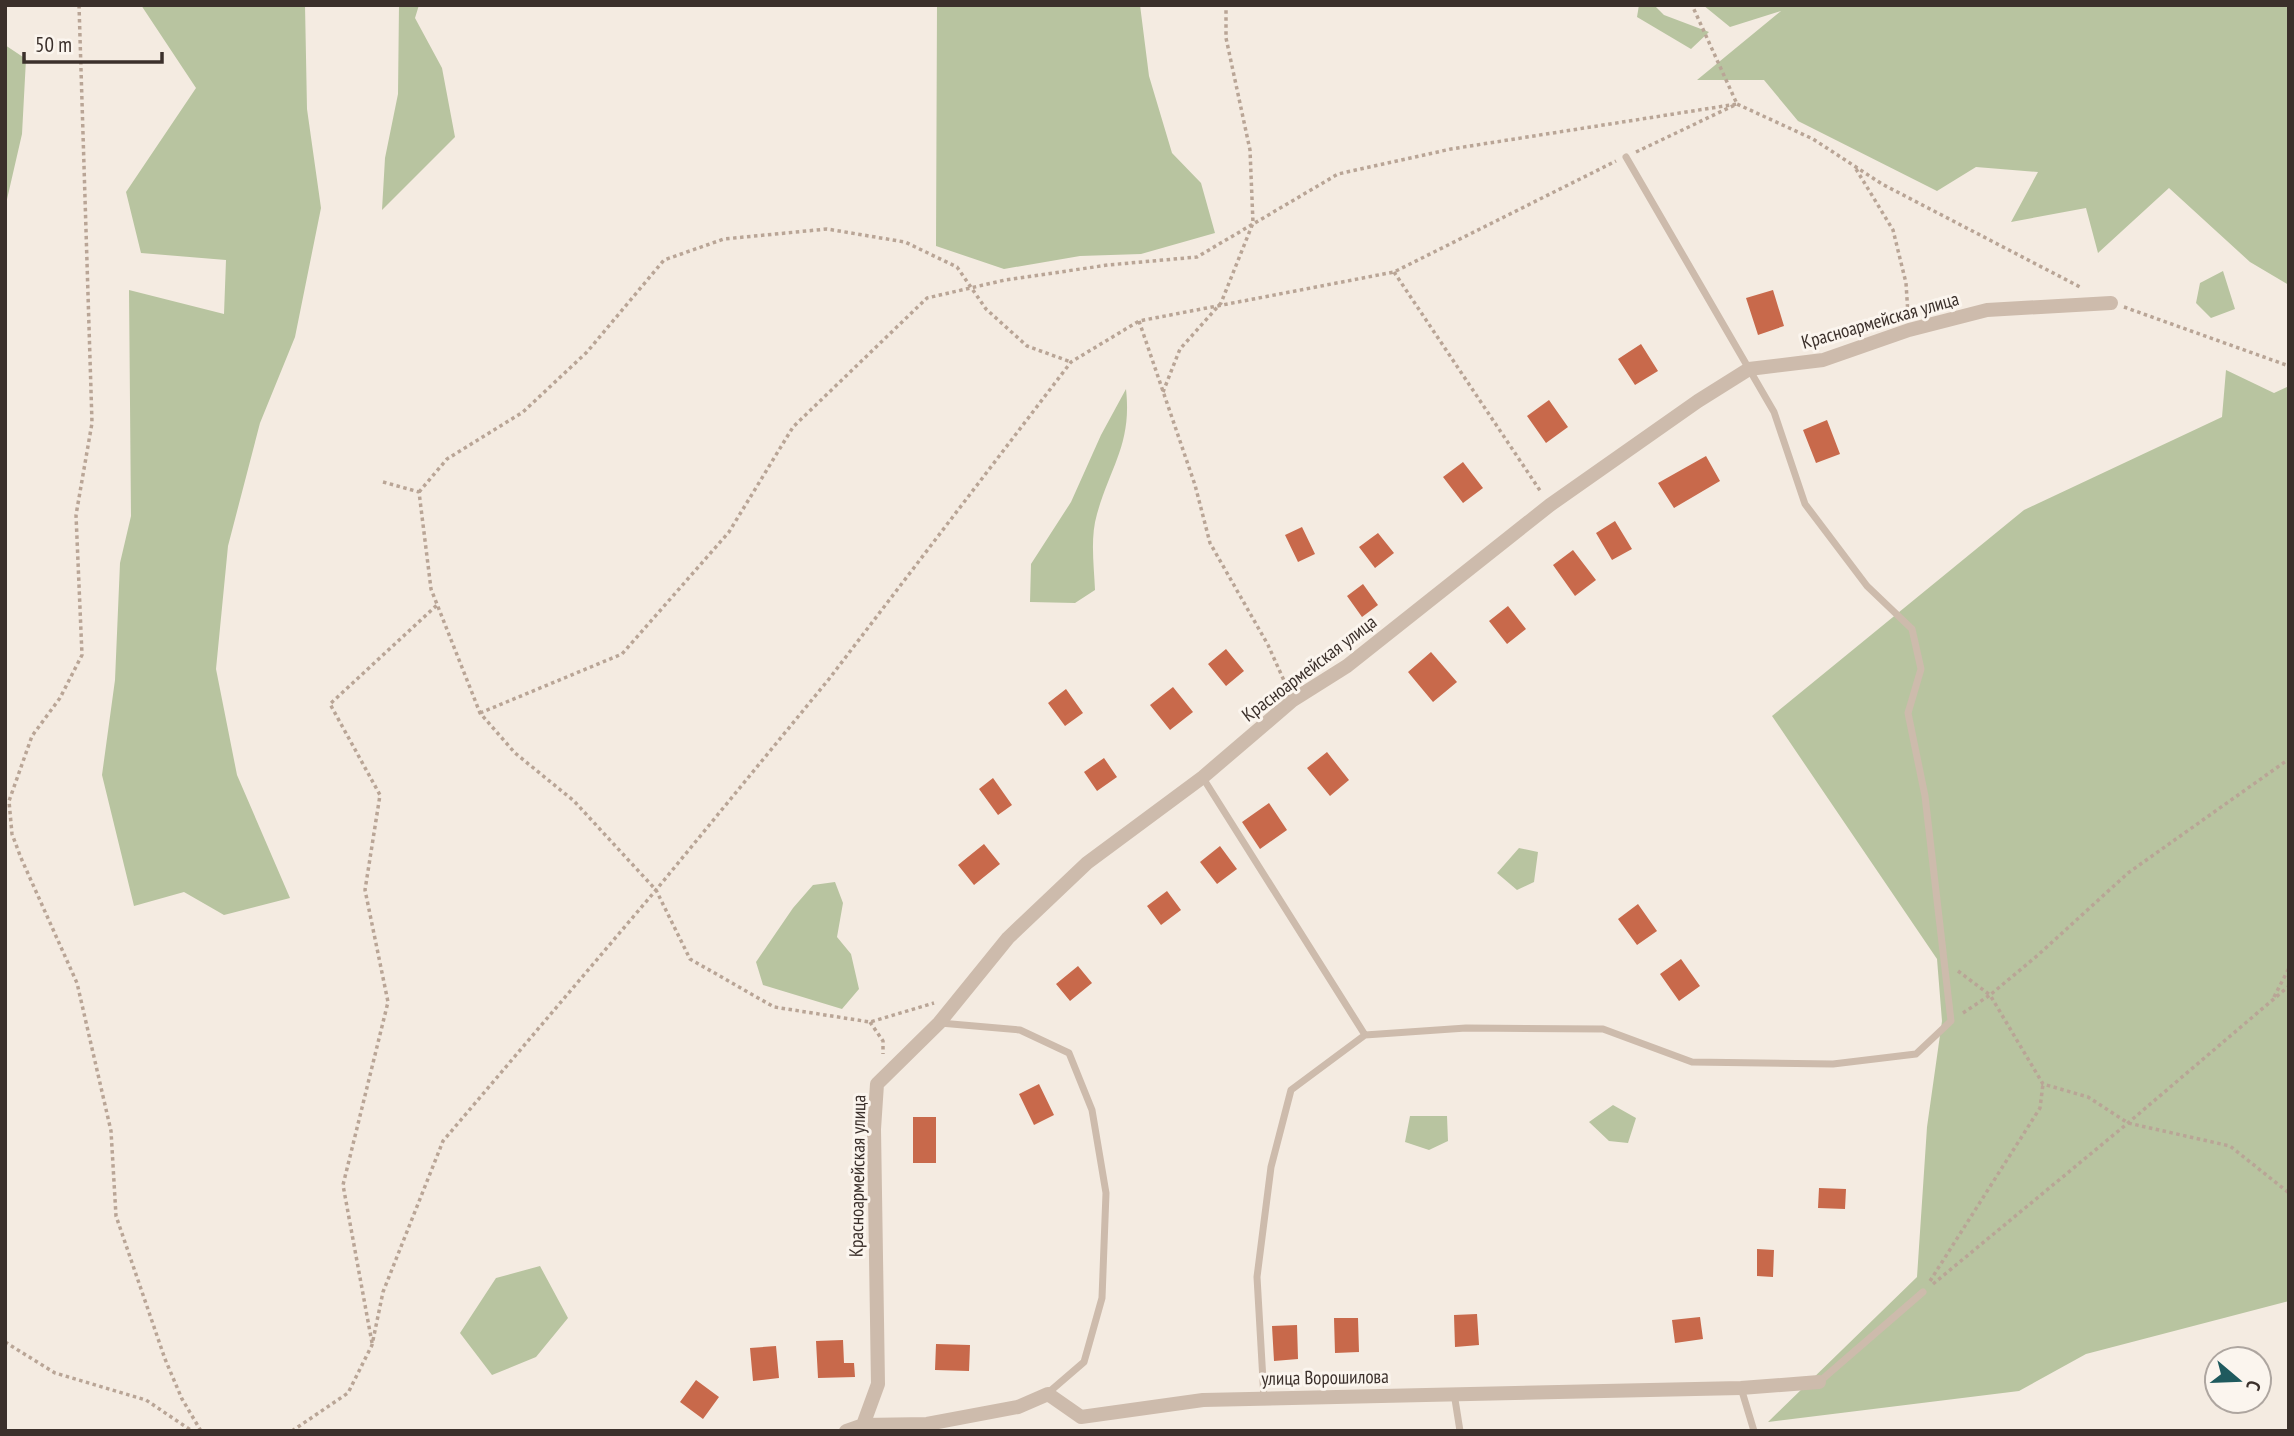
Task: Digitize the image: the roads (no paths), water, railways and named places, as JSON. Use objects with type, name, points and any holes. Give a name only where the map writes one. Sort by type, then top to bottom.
[{"type":"street","name":"Красноармейская улица","points":[[863,1425],[878,1384],[874,1142],[877,1084],[939,1023],[1008,938],[1087,863],[1203,777],[1293,700],[1347,666],[1550,505],[1749,369],[1823,360],[1909,330],[1987,310],[2111,303]]},
{"type":"street","name":"улица Ворошилова","points":[[1048,1394],[1081,1417],[1203,1400],[1741,1388],[1819,1382]]},
{"type":"street","points":[[846,1431],[863,1425],[927,1424],[1018,1407],[1048,1394]]},
{"type":"lane","points":[[1264,1398],[1257,1278],[1272,1167],[1291,1090],[1365,1035],[1466,1028],[1602,1029],[1692,1062],[1833,1064],[1916,1054],[1951,1021],[1926,796],[1908,713],[1920,669],[1912,629],[1867,586],[1805,504],[1774,412],[1626,157]]},
{"type":"lane","points":[[1203,777],[1365,1035]]},
{"type":"lane","points":[[939,1023],[1020,1030],[1069,1053],[1092,1110],[1106,1193],[1102,1298],[1084,1363],[1048,1394]]},
{"type":"lane","points":[[1819,1382],[1923,1292]]},
{"type":"lane","points":[[1741,1388],[1754,1431]]},
{"type":"lane","points":[[1454,1393],[1460,1431]]}]
